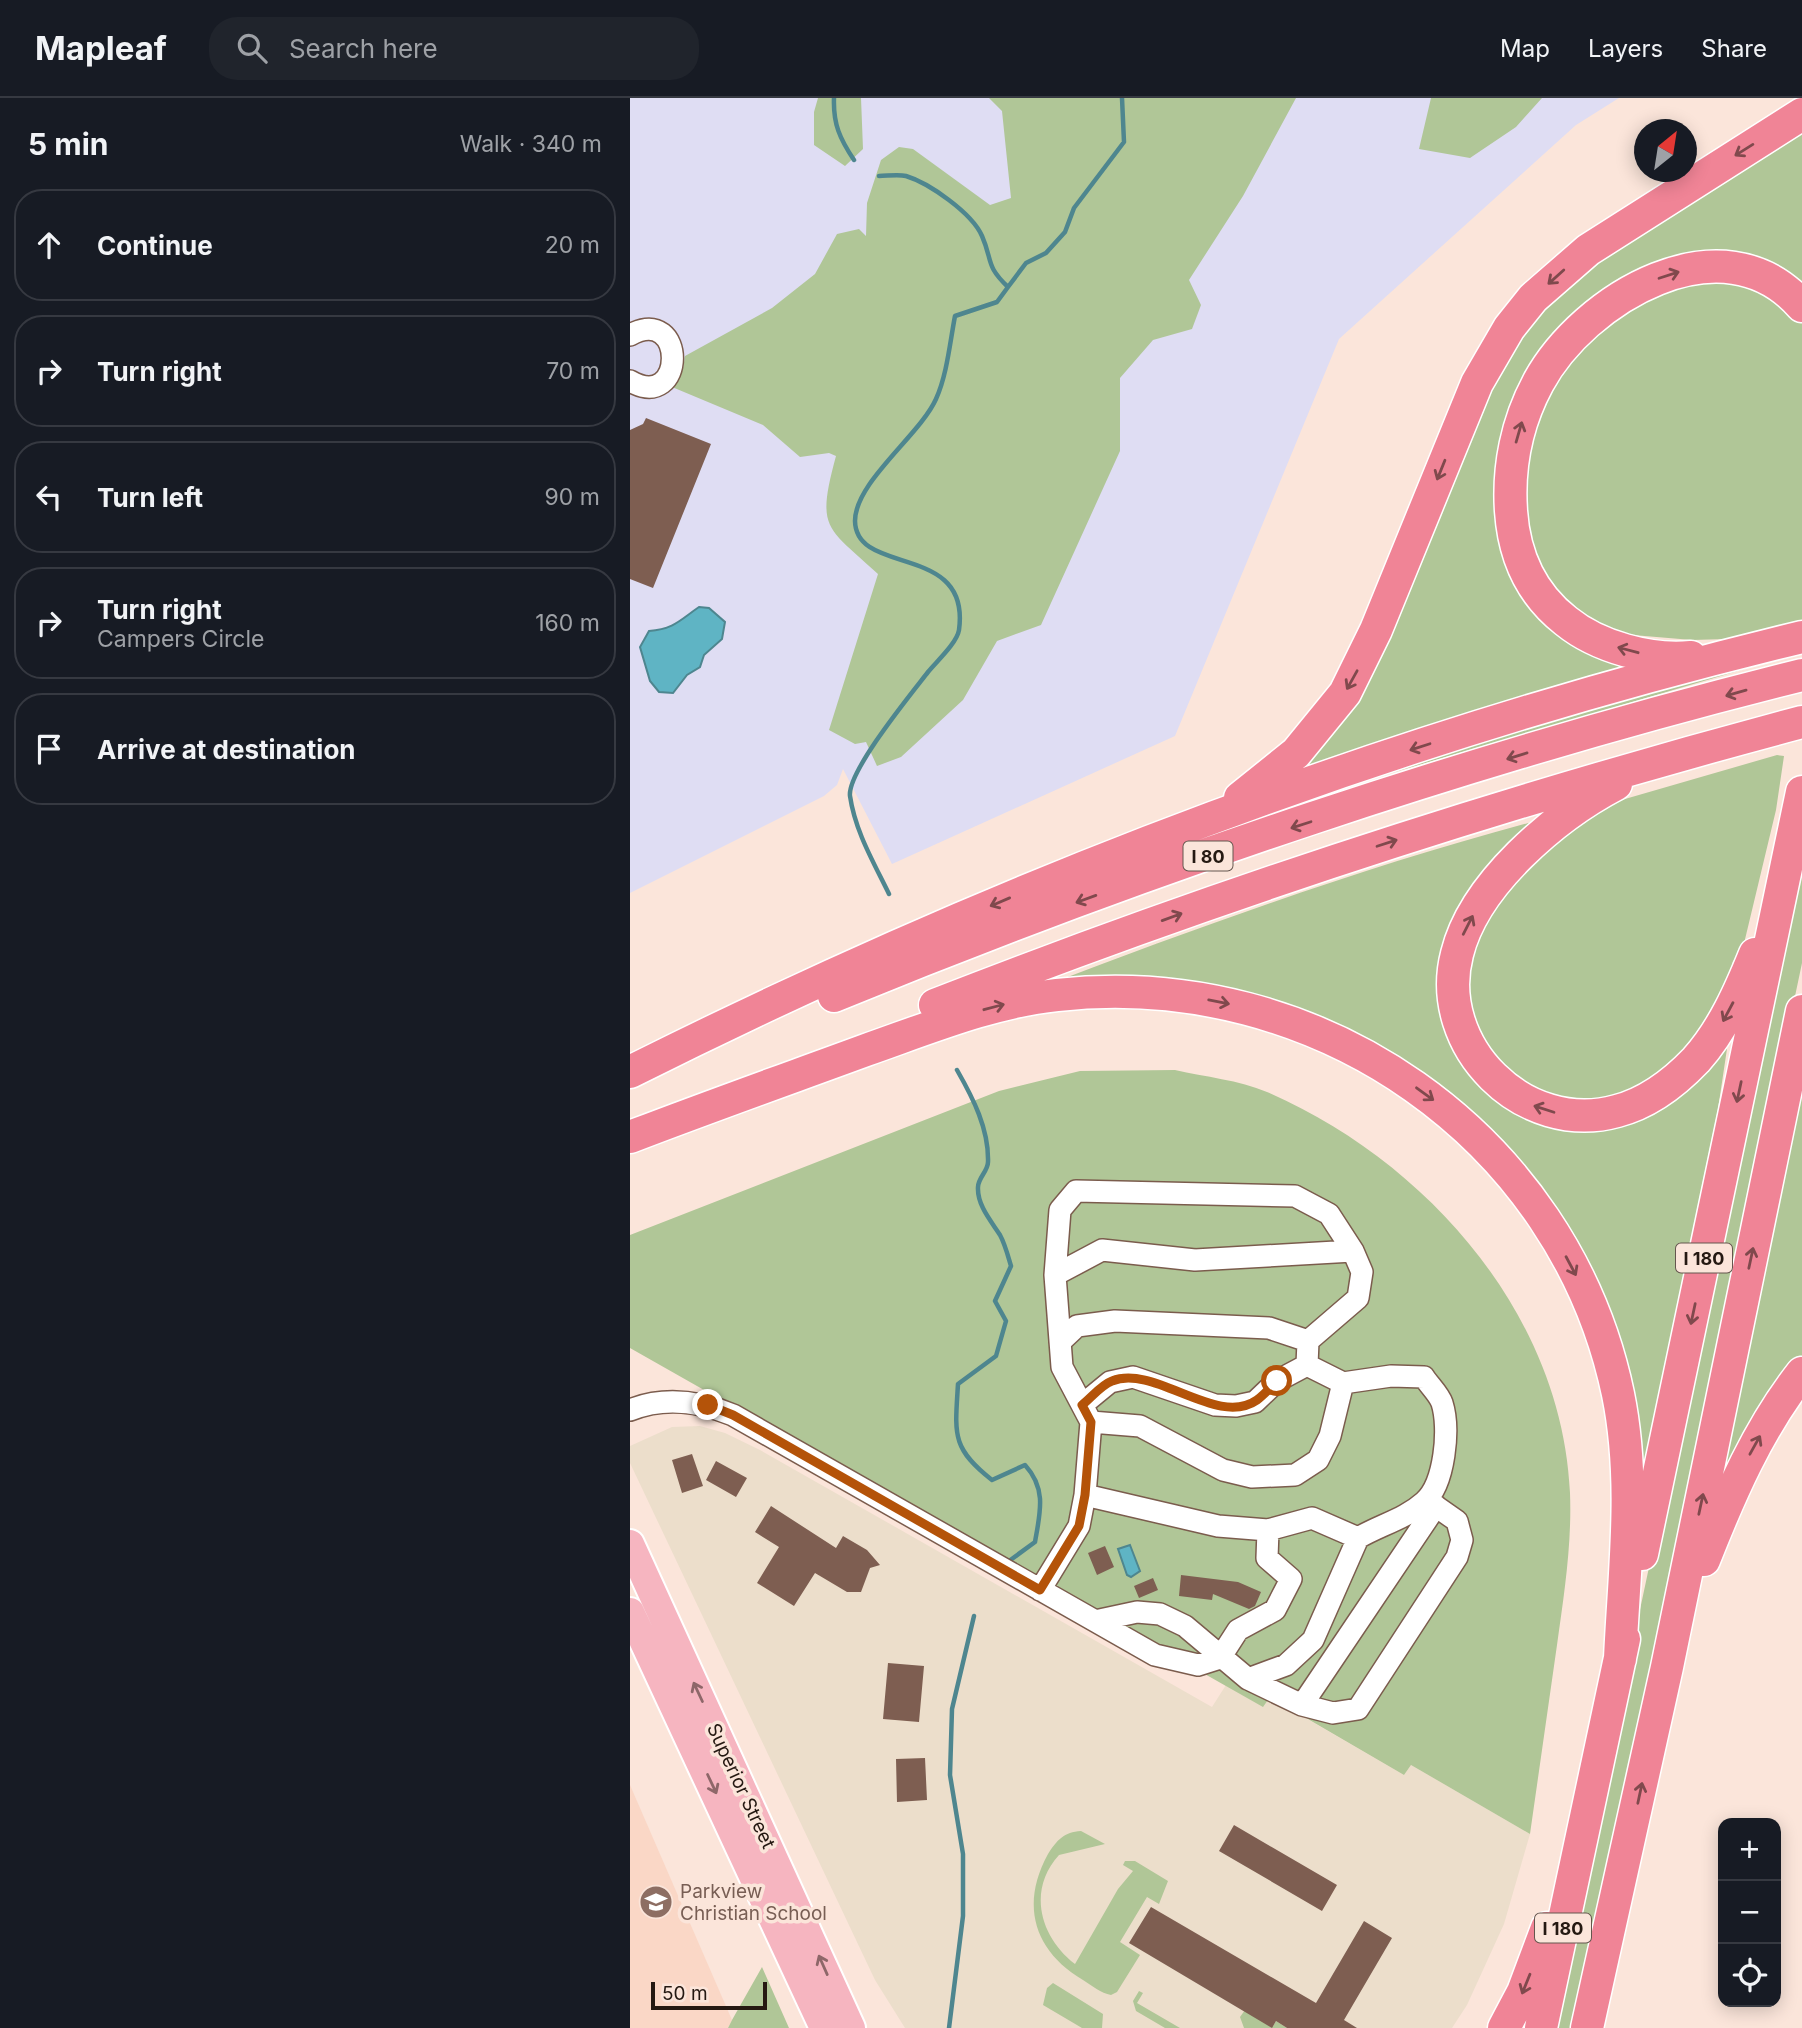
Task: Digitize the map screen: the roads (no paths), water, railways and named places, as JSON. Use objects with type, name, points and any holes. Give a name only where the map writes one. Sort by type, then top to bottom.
[{"type":"highway","points":[[1177,831],[1240,799],[1267,779],[1322,724],[1345,693],[1376,630],[1477,383],[1509,328],[1533,298],[1588,250],[1802,114]]},
{"type":"highway","points":[[1744,651],[1678,658],[1641,653],[1591,637],[1553,612],[1532,584],[1518,553],[1510,505],[1511,466],[1525,409],[1553,358],[1590,318],[1639,286],[1671,274],[1718,268],[1760,277],[1781,288],[1802,306]]},
{"type":"highway","points":[[630,1072],[894,947],[1177,831],[1479,727],[1802,637]]},
{"type":"highway","name":"I 80","points":[[630,1081],[855,987],[1020,923],[1247,842],[1594,732],[1802,676]]},
{"type":"highway","name":"I 80","points":[[630,1130],[830,1046],[1095,944],[1410,836],[1701,749],[1802,722]]},
{"type":"highway","points":[[1701,749],[1640,772],[1573,811],[1514,862],[1471,918],[1456,955],[1454,996],[1463,1035],[1482,1066],[1515,1096],[1557,1113],[1580,1115],[1615,1112],[1657,1094],[1697,1059],[1731,1009],[1754,957],[1788,857]]},
{"type":"highway","name":"I 180","points":[[1541,2028],[1802,792]]},
{"type":"highway","points":[[630,1138],[965,1015],[1054,995],[1139,991],[1188,996],[1265,1013],[1350,1046],[1432,1099],[1499,1161],[1553,1234],[1592,1310],[1617,1391],[1629,1476],[1629,1525],[1620,1660]]},
{"type":"highway","name":"I 180","points":[[1587,2028],[1667,1667],[1802,1011]]},
{"type":"highway","points":[[1667,1667],[1705,1559],[1742,1468],[1766,1425],[1802,1373]]},
{"type":"highway","points":[[1504,2028],[1523,1992],[1584,1828]]},
{"type":"highway","points":[[1610,2028],[1626,1860]]},
{"type":"main road","name":"Superior Street","points":[[630,1544],[851,2028]]},
{"type":"main road","name":"Superior Street","points":[[630,1612],[824,2028]]},
{"type":"street","points":[[630,381],[652,385],[661,382],[673,368],[674,359],[669,341],[655,331],[635,329]]},
{"type":"street","points":[[1040,1590],[1079,1526],[1085,1495],[1087,1414],[1062,1367],[1055,1275],[1059,1210],[1076,1191],[1296,1196],[1329,1214],[1353,1251],[1362,1272],[1358,1298],[1308,1341],[1307,1364]]},
{"type":"street","points":[[1055,1275],[1102,1250],[1195,1260],[1353,1251]]},
{"type":"street","points":[[1060,1342],[1077,1326],[1115,1321],[1269,1328],[1308,1341]]},
{"type":"street","points":[[1302,1705],[1432,1503],[1442,1466],[1447,1431],[1442,1402],[1424,1377],[1391,1376],[1343,1383],[1307,1364]]},
{"type":"street","points":[[1087,1414],[1110,1382],[1133,1377],[1215,1405],[1236,1406],[1255,1402],[1277,1381],[1307,1364]]},
{"type":"street","points":[[1087,1414],[1140,1426],[1223,1470],[1252,1477],[1295,1475],[1318,1460],[1330,1436],[1343,1383]]},
{"type":"street","points":[[630,1410],[677,1401],[708,1405],[733,1415],[1155,1655],[1198,1665],[1220,1658],[1238,1630],[1275,1610],[1291,1579],[1267,1558],[1268,1530]]},
{"type":"street","points":[[1085,1495],[1218,1526],[1268,1530],[1312,1518],[1358,1538]]},
{"type":"street","points":[[1248,1679],[1286,1665],[1313,1640],[1358,1538],[1382,1524],[1432,1503]]},
{"type":"street","points":[[1095,1622],[1137,1612],[1160,1614],[1185,1626],[1248,1679],[1302,1705],[1333,1713],[1358,1709],[1457,1557],[1462,1540],[1457,1521],[1432,1503]]},
{"type":"water","points":[[699,607],[709,608],[725,622],[722,639],[704,655],[700,667],[687,675],[673,693],[659,692],[650,681],[640,647],[649,631],[671,626]]},
{"type":"water","points":[[1130,1545],[1140,1571],[1131,1577],[1127,1575],[1118,1549]]},
{"type":"waterway","points":[[834,98],[838,131],[854,160]]},
{"type":"waterway","points":[[1008,287],[1026,263],[1046,253],[1065,232],[1074,208],[1124,142],[1122,98]]},
{"type":"waterway","points":[[879,176],[903,175],[938,192],[960,209],[977,227],[993,268],[1008,287],[997,302],[955,316],[946,369],[936,399],[917,428],[865,491],[855,521],[860,538],[873,549],[932,572],[948,584],[958,602],[959,630],[954,641],[882,733],[852,785],[850,796],[856,822],[889,894]]},
{"type":"waterway","points":[[957,1070],[974,1103],[986,1138],[988,1162],[978,1184],[978,1194],[985,1212],[1002,1239],[1011,1266],[995,1301],[1006,1321],[996,1356],[958,1384],[958,1439],[969,1459],[992,1480],[1025,1465],[1037,1483],[1040,1502],[1035,1542],[1009,1561]]},
{"type":"waterway","points":[[949,2028],[963,1916],[963,1854],[950,1775],[952,1709],[974,1616]]},
{"type":"place","name":"Parkview Christian School","points":[[656,1902]]}]
